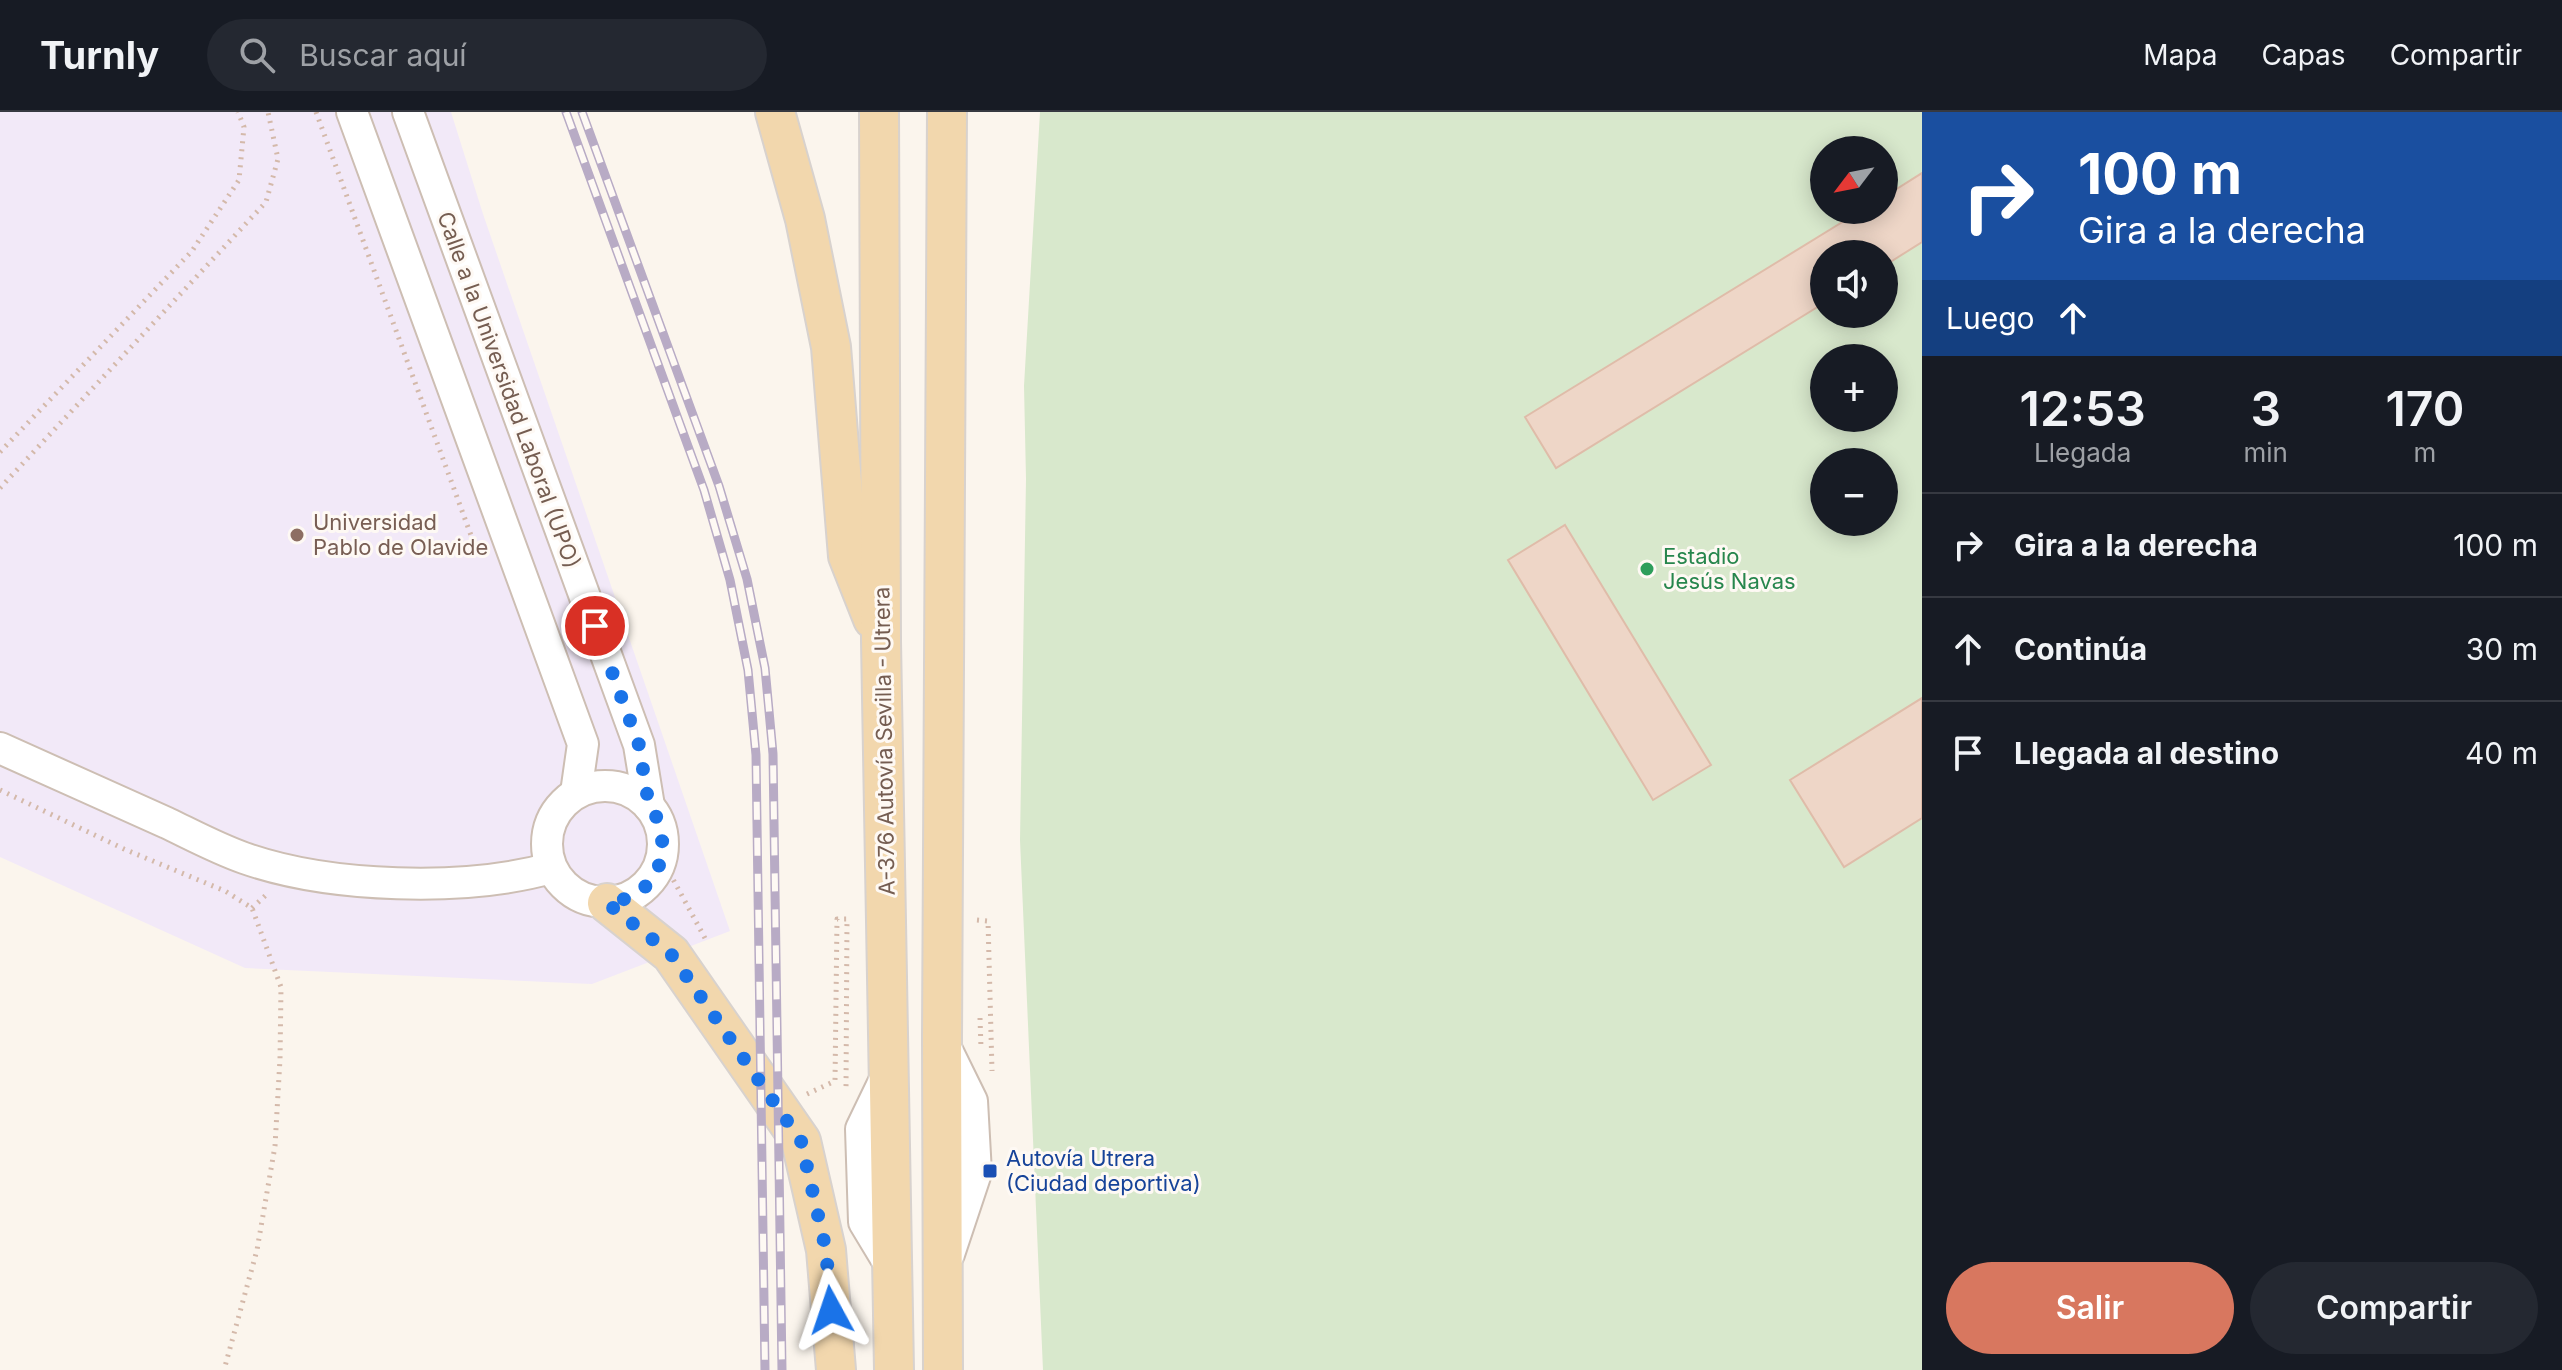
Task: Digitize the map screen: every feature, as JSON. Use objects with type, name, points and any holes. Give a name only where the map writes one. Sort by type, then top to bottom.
[{"type":"main road","points":[[775,112],[805,219],[831,347],[848,556],[881,641]]},
{"type":"main road","name":"A-376 Autovía Sevilla - Utrera","points":[[879,112],[881,641],[894,1370]]},
{"type":"main road","points":[[943,1370],[947,112]]},
{"type":"main road","points":[[607,903],[671,954],[801,1141],[826,1250],[836,1370]]},
{"type":"street","points":[[352,112],[583,744],[576,793]]},
{"type":"street","name":"Calle a la Universidad Laboral (UPO)","points":[[408,112],[639,745],[649,806]]},
{"type":"street","points":[[437,346],[486,328]]},
{"type":"street","points":[[0,748],[245,858],[316,875],[391,883],[446,883],[525,876],[551,868]]},
{"type":"street","points":[[610,786],[632,792],[649,806],[662,832],[662,859],[645,887],[629,898],[607,903],[579,897],[568,890],[551,868],[546,851],[550,821],[566,800],[593,787],[610,786]]},
{"type":"path","points":[[0,452],[192,251],[239,180],[244,127],[238,112]]},
{"type":"path","points":[[0,488],[266,202],[278,159],[268,112]]},
{"type":"path","points":[[0,790],[124,849],[225,891],[252,908],[281,987],[275,1146],[257,1250],[224,1370]]},
{"type":"path","points":[[805,1095],[835,1081],[837,919],[847,919],[846,1094]]},
{"type":"path","points":[[988,921],[992,1073]]},
{"type":"shaded area","name":"Universidad Pablo de Olavide","points":[[0,112],[451,112],[483,214],[730,931],[592,984],[245,968],[0,857]]},
{"type":"green space","points":[[1040,112],[1922,112],[1922,1370],[1043,1370],[1020,840],[1026,479],[1024,386]]},
{"type":"building","points":[[1922,173],[1922,242],[1898,257],[1898,240],[1813,240],[1839,224],[1898,224],[1898,188]]},
{"type":"building","points":[[1810,242],[1810,312],[1556,468],[1525,417]]},
{"type":"building","points":[[1565,525],[1711,765],[1653,800],[1508,560]]},
{"type":"building","points":[[1922,698],[1922,818],[1844,867],[1790,780]]},
{"type":"railway","points":[[566,112],[704,490],[730,580],[748,670],[756,755],[765,1370]]},
{"type":"railway","points":[[582,112],[719,486],[747,579],[765,668],[773,754],[782,1370]]},
{"type":"place","name":"Universidad Pablo de Olavide","points":[[297,535]]},
{"type":"place","name":"Estadio Jesús Navas","points":[[1647,569]]},
{"type":"place","name":"Autovía Utrera (Ciudad deportiva)","points":[[990,1171]]},
{"type":"route","points":[[595,626],[639,745],[649,806],[657,818],[663,845],[662,859],[645,887],[629,898],[607,903],[671,954],[801,1141],[826,1250],[831,1310]]}]
